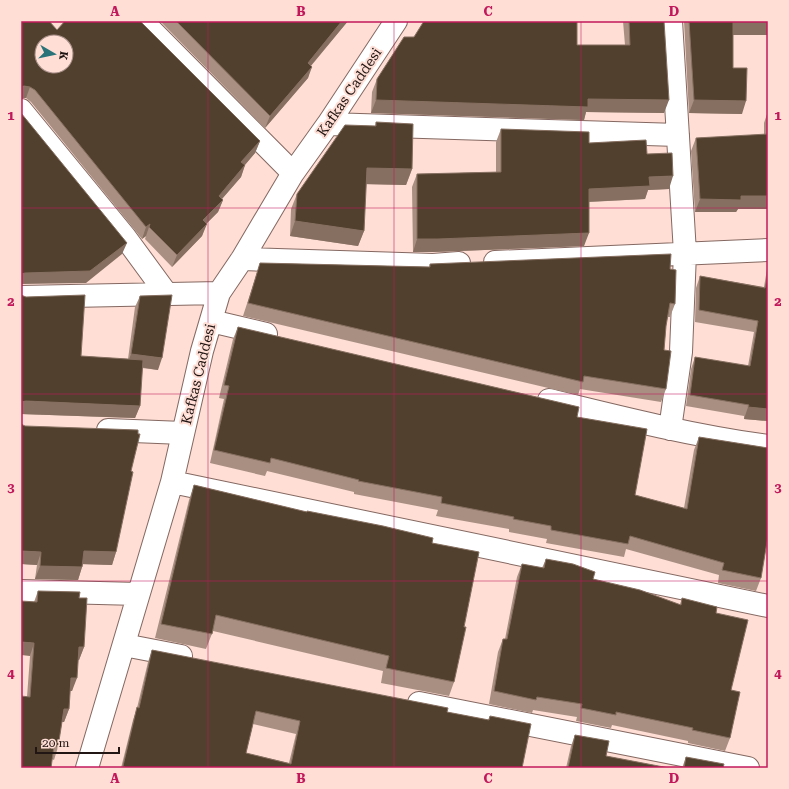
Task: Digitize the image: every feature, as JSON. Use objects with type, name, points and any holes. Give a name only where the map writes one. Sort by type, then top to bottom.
[{"type":"street","points":[[142,21],[293,173]]},
{"type":"street","points":[[670,429],[681,352],[685,253],[671,21]]},
{"type":"street","name":"Kafkas Caddesi","points":[[87,768],[172,482],[202,351],[218,292],[242,258],[293,173],[328,124],[388,24]]},
{"type":"street","points":[[21,110],[125,237],[166,293]]},
{"type":"street","points":[[328,124],[678,135]]},
{"type":"street","points":[[242,258],[433,265],[768,250]]},
{"type":"street","points":[[21,297],[218,292]]},
{"type":"street","points":[[211,321],[289,339]]},
{"type":"street","points":[[530,396],[670,429],[726,440],[768,446]]},
{"type":"street","points":[[90,429],[183,433]]},
{"type":"street","points":[[172,482],[768,606]]},
{"type":"street","points":[[21,591],[138,594]]},
{"type":"street","points":[[124,645],[202,660]]},
{"type":"street","points":[[397,699],[748,768]]},
{"type":"building","points":[[21,21],[49,21],[57,30],[65,21],[140,21],[260,141],[241,162],[245,165],[219,196],[223,200],[203,220],[207,224],[177,255],[149,227],[150,224],[146,227],[35,90],[24,86],[21,87]]},
{"type":"building","points":[[176,21],[342,21],[308,63],[312,67],[270,116]]},
{"type":"building","points":[[424,21],[577,21],[577,45],[630,45],[629,21],[664,21],[669,100],[588,99],[588,107],[376,100],[377,79],[404,37],[414,37]]},
{"type":"building","points":[[689,21],[768,21],[733,22],[733,68],[747,68],[746,101],[694,100]]},
{"type":"building","points":[[21,113],[127,243],[90,271],[21,274]]},
{"type":"building","points":[[376,122],[413,124],[412,169],[367,168],[364,231],[295,221],[297,194],[345,125],[376,126]]},
{"type":"building","points":[[501,129],[589,132],[589,143],[646,140],[647,154],[672,153],[673,176],[649,177],[650,186],[589,189],[589,233],[417,239],[417,174],[501,172]]},
{"type":"building","points":[[768,134],[768,196],[741,196],[741,200],[700,199],[696,138]]},
{"type":"building","points":[[671,254],[670,269],[676,270],[675,304],[670,303],[666,326],[664,350],[671,351],[666,389],[584,376],[583,382],[248,303],[260,263],[430,267],[430,264]]},
{"type":"building","points":[[768,274],[768,409],[748,407],[749,405],[690,395],[695,357],[750,366],[758,321],[699,310],[700,276],[765,288]]},
{"type":"building","points":[[21,295],[26,297],[85,295],[81,356],[143,360],[140,406],[21,402]]},
{"type":"building","points":[[172,295],[162,358],[131,354],[140,296]]},
{"type":"building","points":[[238,327],[579,407],[577,417],[647,429],[635,495],[687,509],[699,437],[768,448],[768,536],[761,578],[722,570],[724,563],[630,536],[628,544],[551,530],[551,526],[513,519],[514,517],[441,503],[442,497],[358,481],[359,480],[271,458],[270,463],[214,450],[229,386],[224,385]]},
{"type":"building","points":[[21,424],[25,426],[138,430],[138,434],[140,434],[131,471],[133,472],[116,552],[84,551],[82,567],[40,566],[41,552],[21,551]]},
{"type":"building","points":[[194,485],[307,512],[383,526],[433,538],[432,543],[479,552],[464,627],[466,627],[454,682],[386,668],[389,656],[216,615],[212,634],[161,624]]},
{"type":"building","points":[[546,559],[573,564],[595,572],[593,579],[640,590],[681,605],[682,598],[717,607],[716,613],[748,620],[731,690],[740,692],[730,738],[692,730],[693,728],[616,712],[616,715],[581,708],[582,704],[537,697],[536,700],[494,691],[503,639],[507,639],[522,564],[544,568]]},
{"type":"building","points":[[38,591],[80,592],[79,598],[87,598],[84,647],[79,647],[77,678],[71,678],[69,709],[64,709],[58,747],[54,746],[51,768],[21,768],[21,696],[30,697],[34,643],[21,642],[21,601],[37,602]]},
{"type":"building","points":[[152,650],[448,708],[447,712],[489,720],[490,716],[531,724],[522,768],[125,768],[123,766],[137,707],[139,708]],"holes":[[[256,711],[300,721],[291,764],[246,753]]]},
{"type":"building","points":[[575,735],[609,741],[606,756],[669,768],[568,768]]},
{"type":"building","points":[[686,757],[724,764],[723,768],[684,768]]}]
